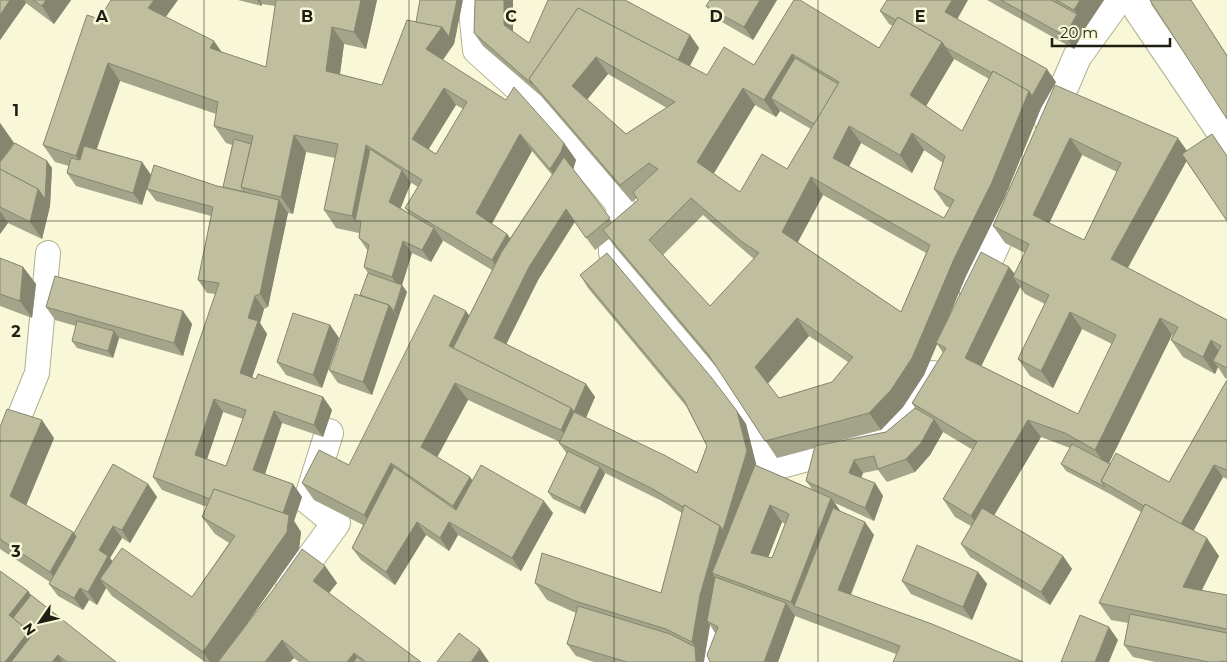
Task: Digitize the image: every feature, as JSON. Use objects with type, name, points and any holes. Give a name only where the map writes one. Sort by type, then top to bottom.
[{"type":"street","points":[[472,0],[477,50],[540,106],[620,204],[619,231],[613,246],[613,253],[739,407],[774,466]]},
{"type":"street","points":[[1039,148],[1077,57],[1118,0]]},
{"type":"street","points":[[1136,0],[1138,10],[1227,141]]},
{"type":"street","points":[[962,316],[1027,175]]},
{"type":"street","points":[[746,523],[764,476],[774,466],[882,436],[903,422],[923,397],[945,350]]},
{"type":"street","points":[[278,603],[336,523],[308,500],[329,433]]},
{"type":"street","points":[[712,662],[713,635],[722,588],[727,573]]},
{"type":"lane","points":[[0,464],[37,373],[48,253]]},
{"type":"building","points":[[0,0],[10,0],[0,15]]},
{"type":"building","points":[[33,0],[46,0],[42,6]]},
{"type":"building","points":[[111,0],[154,0],[148,8],[214,41],[210,48],[266,67],[276,0],[361,0],[354,32],[332,27],[326,71],[382,85],[407,20],[442,27],[426,49],[506,100],[514,87],[564,143],[561,152],[550,169],[520,134],[476,213],[507,234],[492,260],[405,208],[422,180],[366,145],[352,216],[324,210],[338,144],[294,135],[281,197],[241,187],[253,136],[214,126],[218,102],[108,63],[76,156],[43,145],[87,15],[99,19]],"holes":[[[444,88],[467,102],[436,154],[412,139]]]},
{"type":"building","points":[[420,0],[457,0],[449,37],[442,27],[416,22]]},
{"type":"building","points":[[475,0],[504,0],[504,25],[529,43],[548,0],[625,0],[690,35],[678,60],[578,8],[529,79],[532,84],[474,33]]},
{"type":"building","points":[[710,0],[760,0],[744,27],[706,6]]},
{"type":"building","points":[[794,0],[800,0],[879,48],[898,17],[942,42],[910,95],[962,131],[993,71],[1029,91],[992,182],[954,259],[912,358],[891,390],[869,413],[765,441],[708,354],[603,230],[638,200],[633,192],[658,169],[649,163],[620,185],[529,79],[578,8],[707,75],[724,47],[754,65]],"holes":[[[792,54],[839,82],[787,169],[762,154],[740,192],[697,162],[743,88],[764,100]],[[596,57],[675,102],[626,134],[572,86]],[[849,126],[900,155],[912,133],[945,156],[934,189],[954,200],[944,218],[833,158]],[[811,177],[930,245],[901,312],[782,232]],[[691,198],[741,241],[759,253],[710,306],[649,240]],[[797,318],[853,357],[832,382],[779,398],[755,367]]]},
{"type":"building","points":[[887,0],[952,0],[945,12],[1047,69],[1032,96],[1029,91],[945,47],[942,42],[898,17],[896,20],[880,11]]},
{"type":"building","points":[[1001,0],[1051,0],[1077,14],[1065,36]]},
{"type":"building","points":[[1056,0],[1080,0],[1074,10]]},
{"type":"building","points":[[1150,0],[1191,0],[1227,56],[1227,119]]},
{"type":"building","points":[[795,58],[838,84],[814,124],[771,98]]},
{"type":"building","points":[[1055,85],[1178,138],[1111,259],[1227,320],[1227,368],[1213,361],[1221,346],[1211,340],[1203,357],[1171,340],[1178,327],[1160,318],[1095,450],[1065,433],[1028,420],[971,516],[943,499],[977,442],[912,403],[946,348],[936,343],[981,252],[1009,267],[965,358],[1078,414],[1116,335],[1070,312],[1041,371],[1018,359],[1049,295],[1013,277],[1029,244],[993,226]],"holes":[[[1070,138],[1121,163],[1084,240],[1033,215]]]},
{"type":"building","points":[[1212,134],[1227,156],[1227,221],[1182,154]]},
{"type":"building","points":[[234,139],[251,144],[241,187],[245,192],[223,187]]},
{"type":"building","points":[[15,143],[47,161],[45,199],[38,189],[0,169],[0,162]]},
{"type":"building","points":[[84,146],[142,162],[133,193],[67,173],[71,158],[80,160]]},
{"type":"building","points":[[370,149],[402,170],[389,202],[434,228],[422,250],[403,241],[392,277],[364,267],[369,245],[359,238],[361,221],[355,221]]},
{"type":"building","points":[[564,157],[610,218],[586,238],[566,209],[529,267],[494,338],[586,384],[574,412],[571,408],[453,348],[501,253]]},
{"type":"building","points":[[154,165],[217,186],[279,200],[260,294],[255,296],[248,318],[258,321],[240,373],[256,379],[258,374],[323,397],[314,425],[274,411],[253,470],[293,484],[283,513],[214,489],[210,499],[153,477],[219,283],[198,280],[213,207],[147,189]],"holes":[[[214,399],[246,410],[226,466],[195,455]]]},
{"type":"building","points":[[0,169],[38,189],[30,222],[0,207]]},
{"type":"building","points":[[607,253],[711,377],[737,411],[747,451],[723,530],[720,526],[684,505],[683,507],[651,488],[559,443],[574,412],[697,473],[707,446],[684,400],[580,275]]},
{"type":"building","points":[[0,258],[23,267],[20,301],[0,294]]},
{"type":"building","points":[[368,273],[402,285],[394,311],[389,305],[360,295]]},
{"type":"building","points":[[55,276],[183,311],[174,343],[46,307]]},
{"type":"building","points":[[355,294],[389,305],[363,382],[329,370]]},
{"type":"building","points":[[434,295],[466,311],[449,346],[571,408],[561,430],[455,383],[421,447],[470,477],[453,506],[391,463],[364,515],[302,483],[319,450],[349,465]]},
{"type":"building","points":[[293,313],[330,325],[313,375],[277,362]]},
{"type":"building","points":[[77,321],[114,331],[108,351],[72,341]]},
{"type":"building","points":[[1227,380],[1227,470],[1214,465],[1181,524],[1145,504],[1144,506],[1101,481],[1116,453],[1169,482]]},
{"type":"building","points":[[915,408],[934,419],[921,443],[906,459],[878,469],[874,456],[854,460],[849,473],[875,483],[865,508],[806,481],[815,446],[886,432]]},
{"type":"building","points":[[7,409],[42,420],[10,496],[73,532],[50,572],[0,539],[0,427]]},
{"type":"building","points":[[1072,444],[1110,464],[1101,481],[1105,487],[1061,464]]},
{"type":"building","points":[[568,451],[600,467],[580,508],[548,492]]},
{"type":"building","points":[[113,464],[148,484],[122,530],[113,526],[99,550],[108,556],[88,592],[80,588],[74,598],[49,584],[76,537],[74,533]]},
{"type":"building","points":[[481,465],[544,501],[512,558],[449,522],[440,538],[417,522],[386,572],[352,548],[394,467],[456,510]]},
{"type":"building","points":[[755,465],[831,498],[791,602],[712,573]],"holes":[[[770,505],[789,514],[772,558],[751,553]]]},
{"type":"building","points":[[214,489],[289,515],[287,532],[203,652],[100,579],[122,548],[192,597],[235,536],[202,517]]},
{"type":"building","points":[[1145,504],[1207,538],[1183,587],[1227,595],[1227,629],[1099,603]]},
{"type":"building","points":[[684,505],[720,526],[700,595],[692,642],[666,629],[575,601],[535,583],[542,553],[661,593]]},
{"type":"building","points":[[833,508],[865,522],[838,590],[932,624],[1023,662],[893,662],[900,646],[794,606]]},
{"type":"building","points":[[982,508],[1063,556],[1041,592],[961,544]]},
{"type":"building","points":[[917,545],[978,572],[963,607],[902,581]]},
{"type":"building","points":[[302,549],[325,566],[313,581],[421,662],[366,662],[354,653],[347,662],[309,662],[282,640],[265,662],[218,662]]},
{"type":"building","points":[[0,571],[28,591],[9,615],[29,631],[5,662],[0,662]]},
{"type":"building","points":[[715,577],[786,603],[764,662],[710,662],[707,655],[718,627],[707,621]]},
{"type":"building","points":[[31,595],[116,662],[67,662],[58,655],[52,662],[11,662],[32,635],[13,618]]},
{"type":"building","points":[[578,606],[670,634],[695,647],[696,662],[627,662],[567,644]]},
{"type":"building","points":[[1130,614],[1227,633],[1227,662],[1209,662],[1124,645]]},
{"type":"building","points":[[1080,615],[1109,627],[1095,662],[1061,662]]},
{"type":"building","points":[[459,633],[480,649],[471,662],[437,662]]},
{"type":"building","points":[[357,657],[363,662],[354,662]]}]
